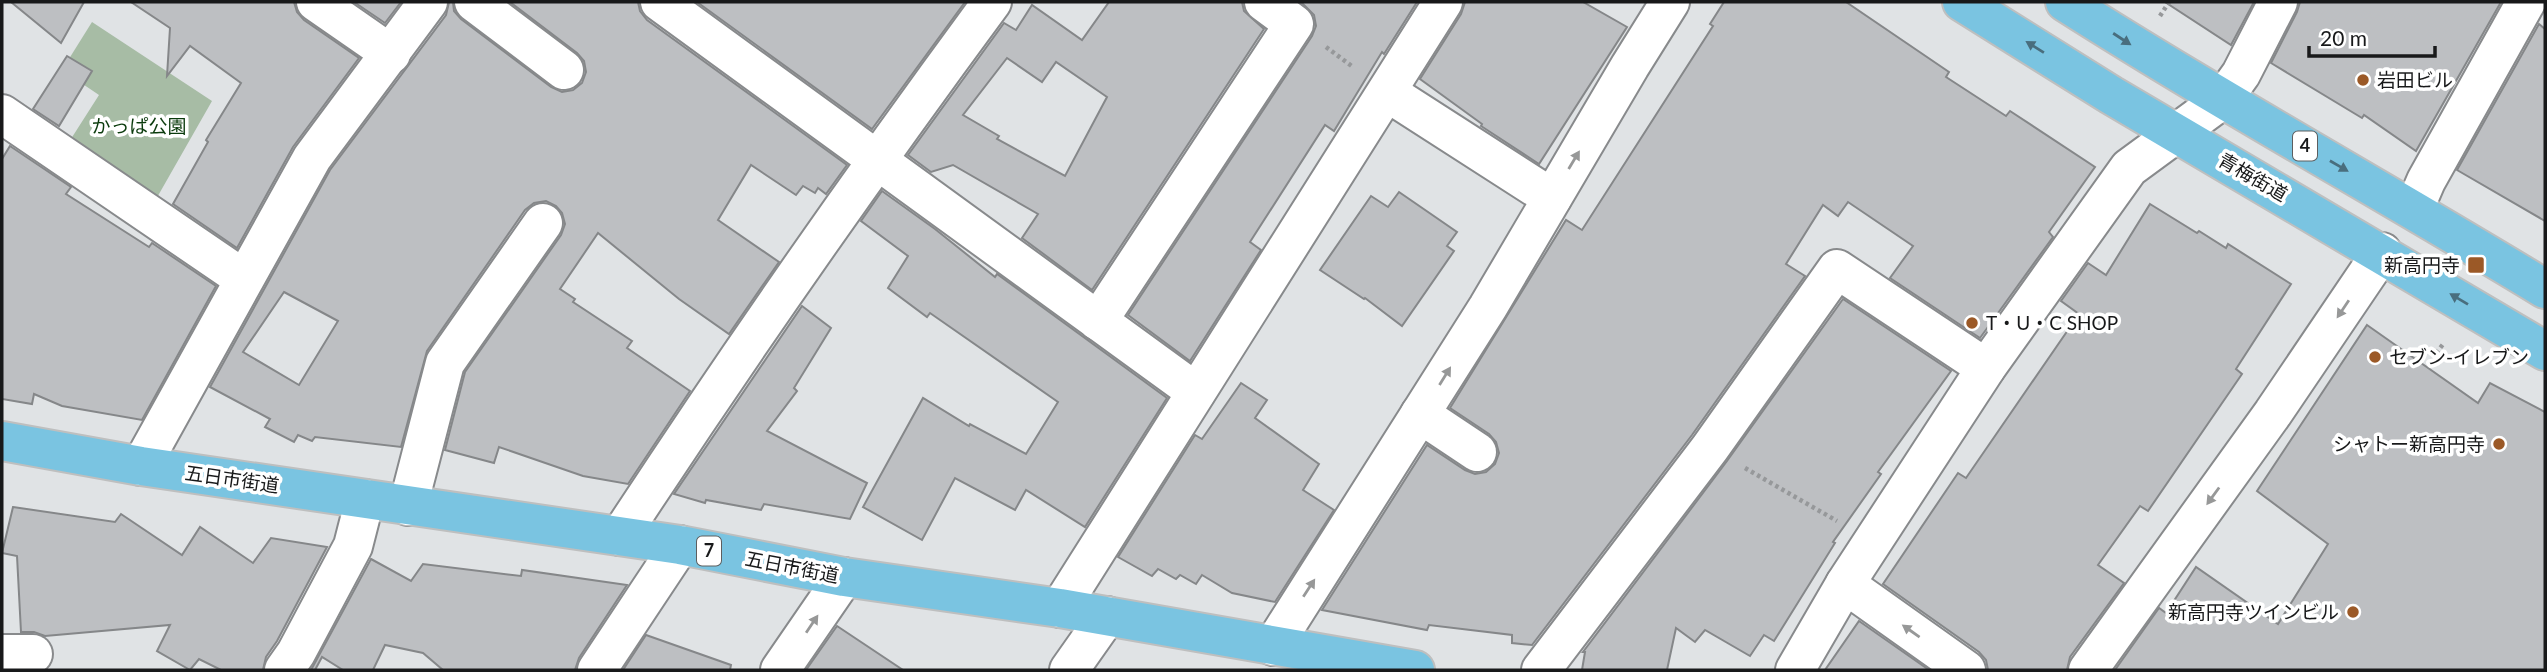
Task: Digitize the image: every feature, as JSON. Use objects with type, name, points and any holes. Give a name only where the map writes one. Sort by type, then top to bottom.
[{"type":"main road","name":"青梅街道","points":[[1962,2],[2111,95],[2545,351]]},
{"type":"main road","name":"4","points":[[2065,2],[2223,99],[2414,209],[2545,289]]},
{"type":"main road","name":"五日市街道","points":[[2,441],[141,466],[680,545],[844,577],[1060,608],[1415,670]]},
{"type":"street","points":[[316,2],[391,54]]},
{"type":"street","points":[[141,466],[312,158],[428,2]]},
{"type":"street","points":[[474,2],[564,70]]},
{"type":"street","points":[[660,2],[707,15],[876,159],[1196,393]]},
{"type":"street","points":[[620,537],[715,390],[876,159],[992,2]]},
{"type":"street","points":[[1098,321],[1294,24],[1264,2]]},
{"type":"street","points":[[1060,608],[1443,2]]},
{"type":"street","points":[[1273,646],[1488,307],[1670,2]]},
{"type":"street","points":[[1795,670],[1845,584],[1986,368],[2129,168],[2223,99],[2241,74],[2278,2]]},
{"type":"street","points":[[2414,209],[2426,181],[2526,2]]},
{"type":"street","points":[[1387,92],[1552,198]]},
{"type":"street","points":[[2,115],[244,279]]},
{"type":"street","points":[[408,506],[445,363],[543,223]]},
{"type":"street","points":[[2088,670],[2273,413],[2382,253]]},
{"type":"street","points":[[1541,670],[1710,448],[1837,269],[1986,368]]},
{"type":"street","points":[[1420,414],[1477,452]]},
{"type":"street","points":[[284,670],[296,653],[353,546],[365,499]]},
{"type":"street","points":[[597,670],[680,545]]},
{"type":"street","points":[[780,670],[844,577]]},
{"type":"street","points":[[1845,584],[1966,670]]},
{"type":"street","points":[[1069,670],[1107,616]]},
{"type":"path","points":[[1294,24],[1387,92]]},
{"type":"path","points":[[2436,353],[2444,344]]},
{"type":"path","points":[[1710,448],[1843,525]]},
{"type":"green space","name":"かっぱ公園","points":[[92,22],[212,101],[155,201],[69,142],[99,95],[62,70]]},
{"type":"building","points":[[11,2],[84,2],[61,43]]},
{"type":"building","points":[[131,2],[294,2],[297,12],[304,20],[359,58],[293,147],[237,248],[173,204],[208,142],[206,140],[241,83],[190,46],[167,76],[170,28]]},
{"type":"building","points":[[354,2],[401,2],[385,23]]},
{"type":"building","points":[[449,2],[453,2],[454,11],[461,19],[551,87],[562,92],[573,90],[582,83],[586,72],[584,61],[510,2],[638,2],[640,11],[647,20],[847,165],[826,194],[818,188],[815,193],[803,186],[796,195],[751,165],[718,220],[779,262],[729,334],[679,299],[598,233],[560,289],[575,299],[573,302],[632,341],[627,348],[690,391],[628,484],[583,476],[499,447],[494,463],[445,450],[465,372],[561,235],[565,224],[562,213],[546,201],[534,203],[525,210],[427,351],[401,447],[315,437],[312,441],[298,435],[294,442],[265,427],[270,419],[210,387],[330,170],[446,15]],"holes":[[[284,292],[338,321],[299,385],[243,352]]]},
{"type":"building","points":[[697,2],[965,2],[872,129]]},
{"type":"building","points":[[1109,2],[1242,2],[1244,11],[1264,29],[1092,290],[1022,238],[1038,214],[953,165],[931,172],[908,155],[1004,23],[1016,30],[1032,5],[1082,40]],"holes":[[[1007,58],[1042,82],[1056,62],[1107,97],[1065,176],[997,139],[999,136],[963,115]]]},
{"type":"building","points":[[1301,2],[1417,2],[1384,54],[1382,52],[1334,131],[1325,125],[1250,242],[1261,250],[1190,361],[1128,315],[1312,36],[1316,26],[1314,15]]},
{"type":"building","points":[[1465,2],[1583,2],[1627,27],[1539,164],[1481,126],[1482,124],[1420,79],[1461,14]]},
{"type":"building","points":[[1724,2],[1846,2],[1949,72],[1946,77],[2006,116],[2010,111],[2095,167],[2049,232],[2053,237],[1980,338],[1890,278],[1913,246],[1848,202],[1838,216],[1823,205],[1786,264],[1805,276],[1692,435],[1532,645],[1512,643],[1512,635],[1429,625],[1427,630],[1322,610],[1427,445],[1475,474],[1486,472],[1495,464],[1499,453],[1496,442],[1489,434],[1450,408],[1566,220],[1582,230],[1713,26],[1710,24]]},
{"type":"building","points":[[2165,2],[2254,2],[2231,45]]},
{"type":"building","points":[[2300,2],[2501,2],[2416,151],[2364,115],[2362,118],[2271,63]]},
{"type":"building","points":[[2539,24],[2545,29],[2545,221],[2457,170]]},
{"type":"building","points":[[67,56],[92,71],[59,126],[33,109]]},
{"type":"building","points":[[10,146],[71,187],[66,194],[149,247],[152,243],[216,286],[142,420],[62,406],[34,394],[32,404],[2,399],[2,159]]},
{"type":"building","points":[[882,191],[995,277],[997,274],[1167,398],[1085,527],[1026,490],[1015,510],[955,478],[922,540],[863,507],[923,398],[969,426],[970,424],[1026,454],[1058,402],[930,313],[927,317],[888,288],[908,256],[861,221]]},
{"type":"building","points":[[1399,192],[1457,232],[1447,246],[1454,251],[1402,326],[1365,298],[1320,270],[1371,196],[1388,207]]},
{"type":"building","points":[[2150,204],[2226,248],[2228,244],[2291,284],[2236,369],[2242,374],[2148,511],[2140,506],[2098,565],[2124,583],[2070,657],[2067,670],[1988,670],[1986,660],[1979,652],[1883,584],[1958,473],[1966,478],[2079,314],[2061,301],[2088,263],[2106,275]]},
{"type":"building","points":[[1843,299],[1951,371],[1878,472],[1881,474],[1833,542],[1835,543],[1774,641],[1764,635],[1750,656],[1705,630],[1695,642],[1676,628],[1667,670],[1582,670],[1583,652],[1727,461]]},
{"type":"building","points":[[802,306],[831,328],[794,388],[797,391],[767,431],[867,483],[850,519],[764,504],[761,510],[706,500],[705,503],[674,494]]},
{"type":"building","points":[[2367,325],[2478,403],[2490,383],[2545,412],[2545,670],[2115,670],[2159,608],[2166,613],[2196,567],[2278,624],[2328,544],[2257,491]]},
{"type":"building","points":[[1241,383],[1267,400],[1255,418],[1319,464],[1303,490],[1334,510],[1275,602],[1232,593],[1202,575],[1196,584],[1180,575],[1176,579],[1158,569],[1152,576],[1118,557],[1195,435],[1202,439]]},
{"type":"building","points":[[13,507],[115,522],[121,514],[182,555],[200,527],[253,563],[271,538],[327,547],[266,657],[263,670],[221,670],[199,659],[190,670],[157,651],[170,625],[45,636],[34,632],[21,632],[17,556],[2,553]]},
{"type":"building","points":[[371,559],[411,581],[423,564],[521,576],[522,570],[627,585],[579,658],[575,670],[443,670],[423,653],[385,645],[373,670],[343,670],[322,657],[315,670],[311,670]]},
{"type":"building","points":[[1859,621],[1929,670],[1825,670]]},
{"type":"building","points":[[837,626],[903,670],[806,670]]},
{"type":"building","points":[[646,635],[731,665],[730,670],[623,670]]},
{"type":"place","name":"岩田ビル","points":[[2363,80]]},
{"type":"place","name":"新高円寺","points":[[2476,265]]},
{"type":"place","name":"T・U・C SHOP","points":[[1972,323]]},
{"type":"place","name":"セブン-イレブン","points":[[2375,357]]},
{"type":"place","name":"シャトー新高円寺","points":[[2499,444]]},
{"type":"place","name":"新高円寺ツインビル","points":[[2353,612]]}]
